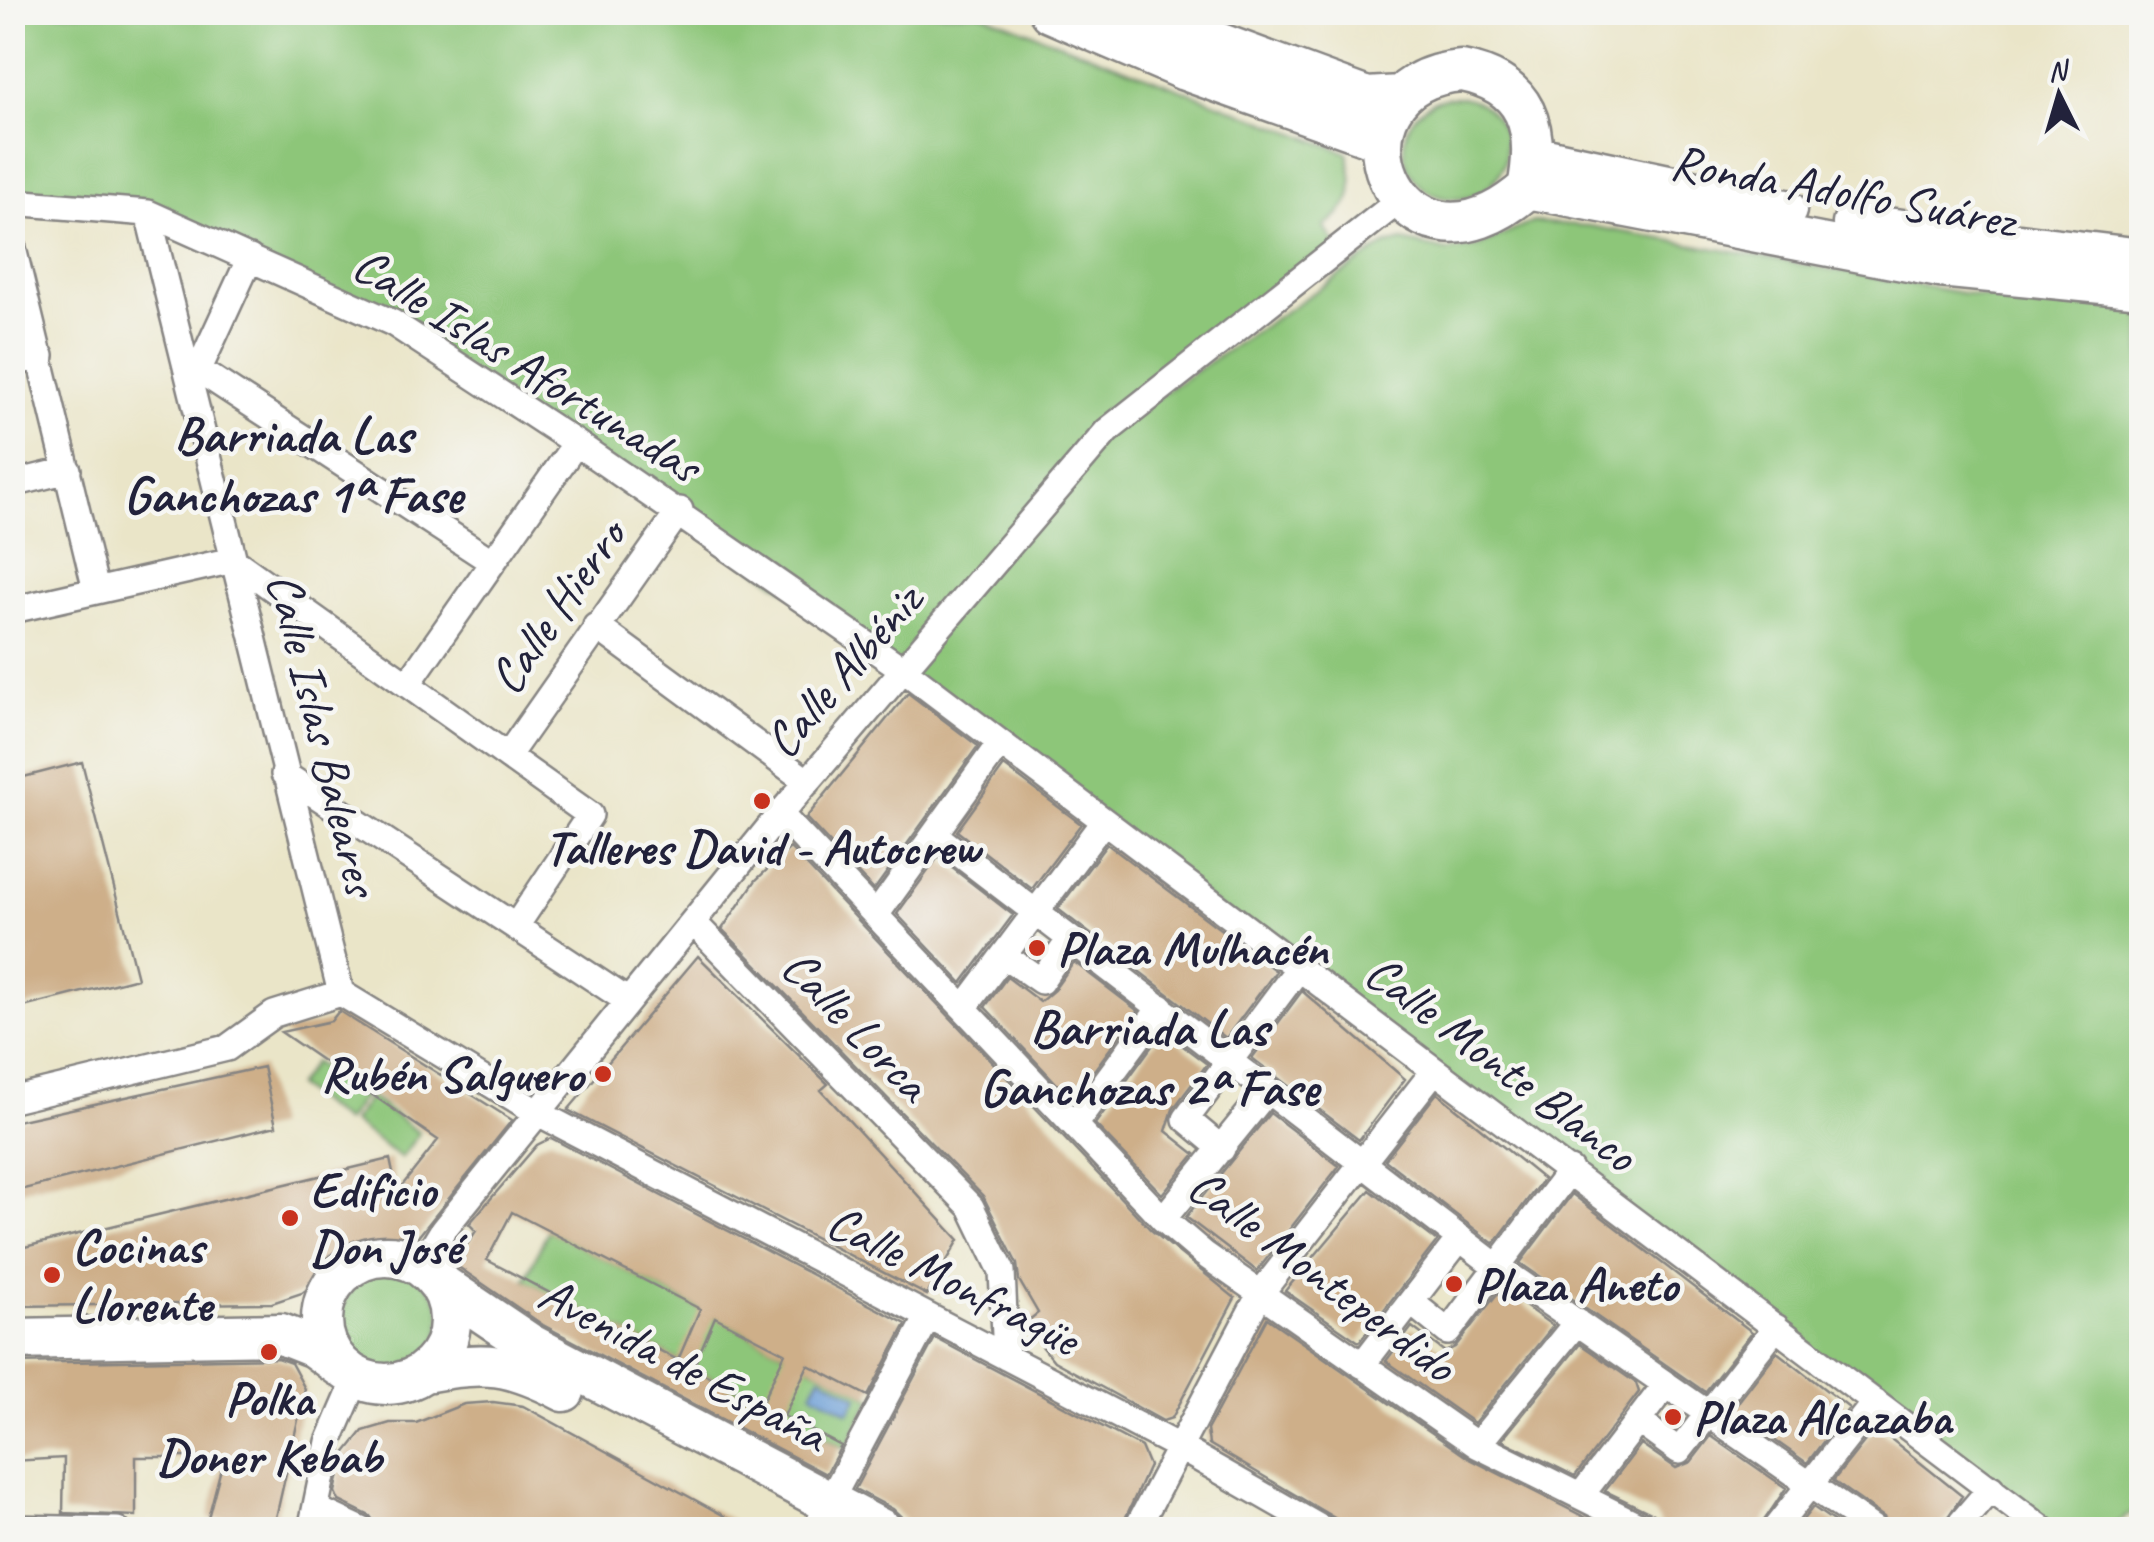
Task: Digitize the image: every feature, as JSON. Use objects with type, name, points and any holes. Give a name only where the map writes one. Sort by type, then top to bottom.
[{"type":"main road","points":[[1050,12],[1186,70],[1381,140]]},
{"type":"main road","points":[[1134,12],[1367,98],[1400,96],[1442,73],[1482,75],[1500,84],[1526,113],[1533,132],[1530,172],[1492,217],[1468,224],[1431,219],[1400,200],[1382,162],[1381,140],[1400,96]]},
{"type":"main road","name":"Ronda Adolfo Suárez","points":[[1530,172],[1865,226],[2142,259]]},
{"type":"main road","name":"Ronda Adolfo Suárez","points":[[1530,172],[1940,266],[2142,287]]},
{"type":"main road","points":[[12,1317],[282,1312],[315,1299],[366,1259],[385,1256],[430,1274],[451,1320],[448,1340],[425,1372],[392,1384],[349,1372],[314,1347],[281,1334],[12,1339]]},
{"type":"main road","name":"Avenida de España","points":[[430,1274],[531,1345],[825,1521]]},
{"type":"main road","points":[[336,1280],[326,1296],[323,1334],[349,1372]]},
{"type":"main road","name":"Avenida de España","points":[[425,1372],[475,1362],[521,1369],[825,1521],[882,1530]]},
{"type":"street","name":"Calle Albéniz","points":[[430,1274],[442,1230],[780,814],[1107,431],[1400,200]]},
{"type":"street","name":"Calle Islas Afortunadas","points":[[12,202],[148,212],[393,323],[680,510],[904,670]]},
{"type":"street","name":"Calle Islas Baleares","points":[[148,212],[196,377],[233,560],[341,993]]},
{"type":"street","points":[[12,244],[96,590]]},
{"type":"street","points":[[250,258],[196,377],[491,561]]},
{"type":"street","points":[[12,363],[42,356]]},
{"type":"street","points":[[409,682],[576,442]]},
{"type":"street","points":[[12,484],[68,470]]},
{"type":"street","name":"Calle Hierro","points":[[508,755],[680,510]]},
{"type":"street","points":[[12,610],[233,560],[409,682],[590,816],[516,926]]},
{"type":"street","points":[[596,626],[808,782]]},
{"type":"street","name":"Calle Monte Blanco","points":[[904,670],[2044,1530]]},
{"type":"street","points":[[876,915],[1000,743]]},
{"type":"street","points":[[284,774],[628,1002]]},
{"type":"street","name":"Calle Monteperdido","points":[[780,814],[1076,1122],[1163,1219],[1260,1294],[1477,1445],[1648,1530]]},
{"type":"street","points":[[964,1008],[1104,821]]},
{"type":"street","points":[[935,835],[1496,1266],[1812,1482],[1875,1530]]},
{"type":"street","name":"Calle Lorca","points":[[693,922],[971,1208],[1002,1270],[1006,1357]]},
{"type":"street","points":[[1004,956],[1041,980],[1070,940]]},
{"type":"street","points":[[1222,1149],[1186,1119],[1299,968]]},
{"type":"street","points":[[12,1100],[227,1048],[274,1014],[341,993],[540,1114]]},
{"type":"street","points":[[1076,1122],[1161,1008]]},
{"type":"street","points":[[1136,1530],[1260,1294],[1434,1070]]},
{"type":"street","points":[[1163,1219],[1268,1090]]},
{"type":"street","name":"Calle Monfragüe","points":[[540,1114],[927,1320],[1177,1446],[1324,1530]]},
{"type":"street","points":[[1411,1302],[1448,1332],[1570,1170]]},
{"type":"street","points":[[1362,1365],[1460,1238]]},
{"type":"street","points":[[825,1521],[927,1320]]},
{"type":"street","points":[[1477,1445],[1577,1322]]},
{"type":"street","points":[[1638,1421],[1679,1451],[1776,1327]]},
{"type":"street","points":[[349,1372],[329,1442],[314,1519],[362,1530]]},
{"type":"street","points":[[1582,1494],[1666,1384]]},
{"type":"street","points":[[1774,1530],[1875,1402]]},
{"type":"street","points":[[1955,1530],[1991,1488]]},
{"type":"street","points":[[12,1528],[117,1530]]},
{"type":"green space","points":[[12,13],[981,13],[1348,153],[1351,195],[1343,210],[1324,227],[1339,248],[1124,419],[1385,245],[1403,241],[1448,251],[1476,247],[1533,222],[1590,226],[1984,297],[2141,308],[2141,1506],[2109,1529],[2044,1529],[904,670],[393,323],[148,213],[13,202]]},
{"type":"green space","points":[[1455,97],[1474,101],[1491,112],[1502,129],[1506,148],[1502,167],[1491,184],[1474,195],[1455,199],[1436,195],[1419,184],[1408,167],[1404,148],[1408,129],[1419,112],[1436,101]]},
{"type":"green space","points":[[314,1062],[363,1097],[345,1122],[296,1086]]},
{"type":"green space","points":[[370,1097],[419,1133],[401,1158],[352,1122]]},
{"type":"green space","points":[[548,1230],[872,1398],[846,1448],[525,1280]]},
{"type":"green space","points":[[391,1270],[419,1278],[433,1292],[441,1320],[433,1348],[419,1362],[391,1370],[363,1362],[349,1348],[341,1320],[349,1292],[363,1278]]},
{"type":"water","points":[[821,1376],[858,1397],[849,1413],[812,1392]]},
{"type":"building","points":[[908,693],[978,746],[874,890],[806,818]]},
{"type":"building","points":[[82,762],[137,978],[12,1010],[12,780]]},
{"type":"building","points":[[1004,766],[1081,824],[1032,889],[957,831]]},
{"type":"building","points":[[1107,844],[1276,971],[1226,1038],[1058,909]]},
{"type":"building","points":[[790,848],[1151,1230],[1235,1298],[1172,1418],[1163,1421],[1054,1361],[1024,1324],[1038,1313],[1019,1280],[1017,1264],[983,1196],[722,929],[756,880]]},
{"type":"building","points":[[938,857],[1013,915],[962,983],[897,914]]},
{"type":"building","points":[[698,956],[828,1084],[821,1090],[959,1240],[927,1295],[568,1110]]},
{"type":"building","points":[[1074,962],[1138,1011],[1072,1100],[985,1007],[1007,977],[1040,1002]]},
{"type":"building","points":[[1302,991],[1405,1079],[1359,1140],[1252,1058]]},
{"type":"building","name":"Edificio Don José","points":[[339,1011],[512,1120],[409,1248],[356,1253],[302,1293],[272,1303],[12,1306],[12,1250],[390,1159],[397,1192],[438,1140],[281,1032],[331,1021]]},
{"type":"building","points":[[1163,1031],[1207,1064],[1173,1109],[1166,1131],[1195,1154],[1162,1194],[1095,1124]]},
{"type":"building","name":"Edificio Don José","points":[[263,1067],[276,1126],[12,1192],[12,1122]]},
{"type":"building","points":[[1437,1093],[1543,1179],[1494,1244],[1385,1160]]},
{"type":"building","points":[[1270,1113],[1339,1166],[1257,1271],[1186,1217]]},
{"type":"building","points":[[551,1138],[906,1324],[868,1396],[808,1365],[784,1416],[841,1446],[826,1474],[543,1325],[454,1264],[476,1231],[469,1224],[537,1145]],"holes":[[[512,1212],[700,1309],[678,1360],[487,1260]],[[715,1317],[785,1353],[761,1404],[693,1368]]]},
{"type":"building","points":[[1370,1190],[1437,1241],[1359,1342],[1285,1291]]},
{"type":"building","points":[[1572,1194],[1752,1332],[1705,1392],[1520,1263]]},
{"type":"building","points":[[1501,1289],[1553,1326],[1474,1423],[1386,1361],[1412,1327],[1445,1352],[1455,1347]]},
{"type":"building","points":[[1267,1318],[1468,1458],[1610,1530],[1355,1530],[1209,1444],[1207,1430]]},
{"type":"building","points":[[935,1338],[1141,1447],[1149,1466],[1120,1530],[915,1530],[893,1509],[855,1489]]},
{"type":"building","points":[[1580,1344],[1636,1383],[1639,1392],[1575,1476],[1502,1440]]},
{"type":"building","points":[[1777,1352],[1849,1408],[1807,1463],[1732,1410]]},
{"type":"building","points":[[277,1358],[291,1363],[305,1389],[275,1522],[208,1518],[224,1457],[136,1457],[136,1516],[63,1513],[64,1458],[12,1461],[12,1363]]},
{"type":"building","points":[[464,1404],[523,1406],[750,1530],[380,1530],[370,1516],[339,1501],[335,1492],[343,1456],[363,1431],[390,1423],[416,1423]]},
{"type":"building","points":[[1876,1427],[1962,1496],[1939,1530],[1891,1530],[1884,1517],[1833,1481]]},
{"type":"building","points":[[1711,1436],[1786,1488],[1758,1530],[1664,1530],[1655,1515],[1605,1491],[1641,1444],[1676,1468],[1691,1462]]},
{"type":"building","points":[[1813,1507],[1846,1530],[1795,1530]]},
{"type":"place","name":"Talleres David - Autocrew","points":[[762,801]]},
{"type":"place","name":"Plaza Mulhacén","points":[[1037,948]]},
{"type":"place","name":"Rubén Salguero","points":[[603,1074]]},
{"type":"place","name":"Edificio Don José","points":[[290,1218]]},
{"type":"place","name":"Cocinas Llorente","points":[[52,1275]]},
{"type":"place","name":"Plaza Aneto","points":[[1454,1284]]},
{"type":"place","name":"Polka Doner Kebab","points":[[269,1352]]},
{"type":"place","name":"Plaza Alcazaba","points":[[1673,1417]]},
{"type":"district","name":"Barriada Las Ganchozas 1ª Fase","points":[[293,465]]},
{"type":"district","name":"Barriada Las Ganchozas 2ª Fase","points":[[1149,1058]]}]
